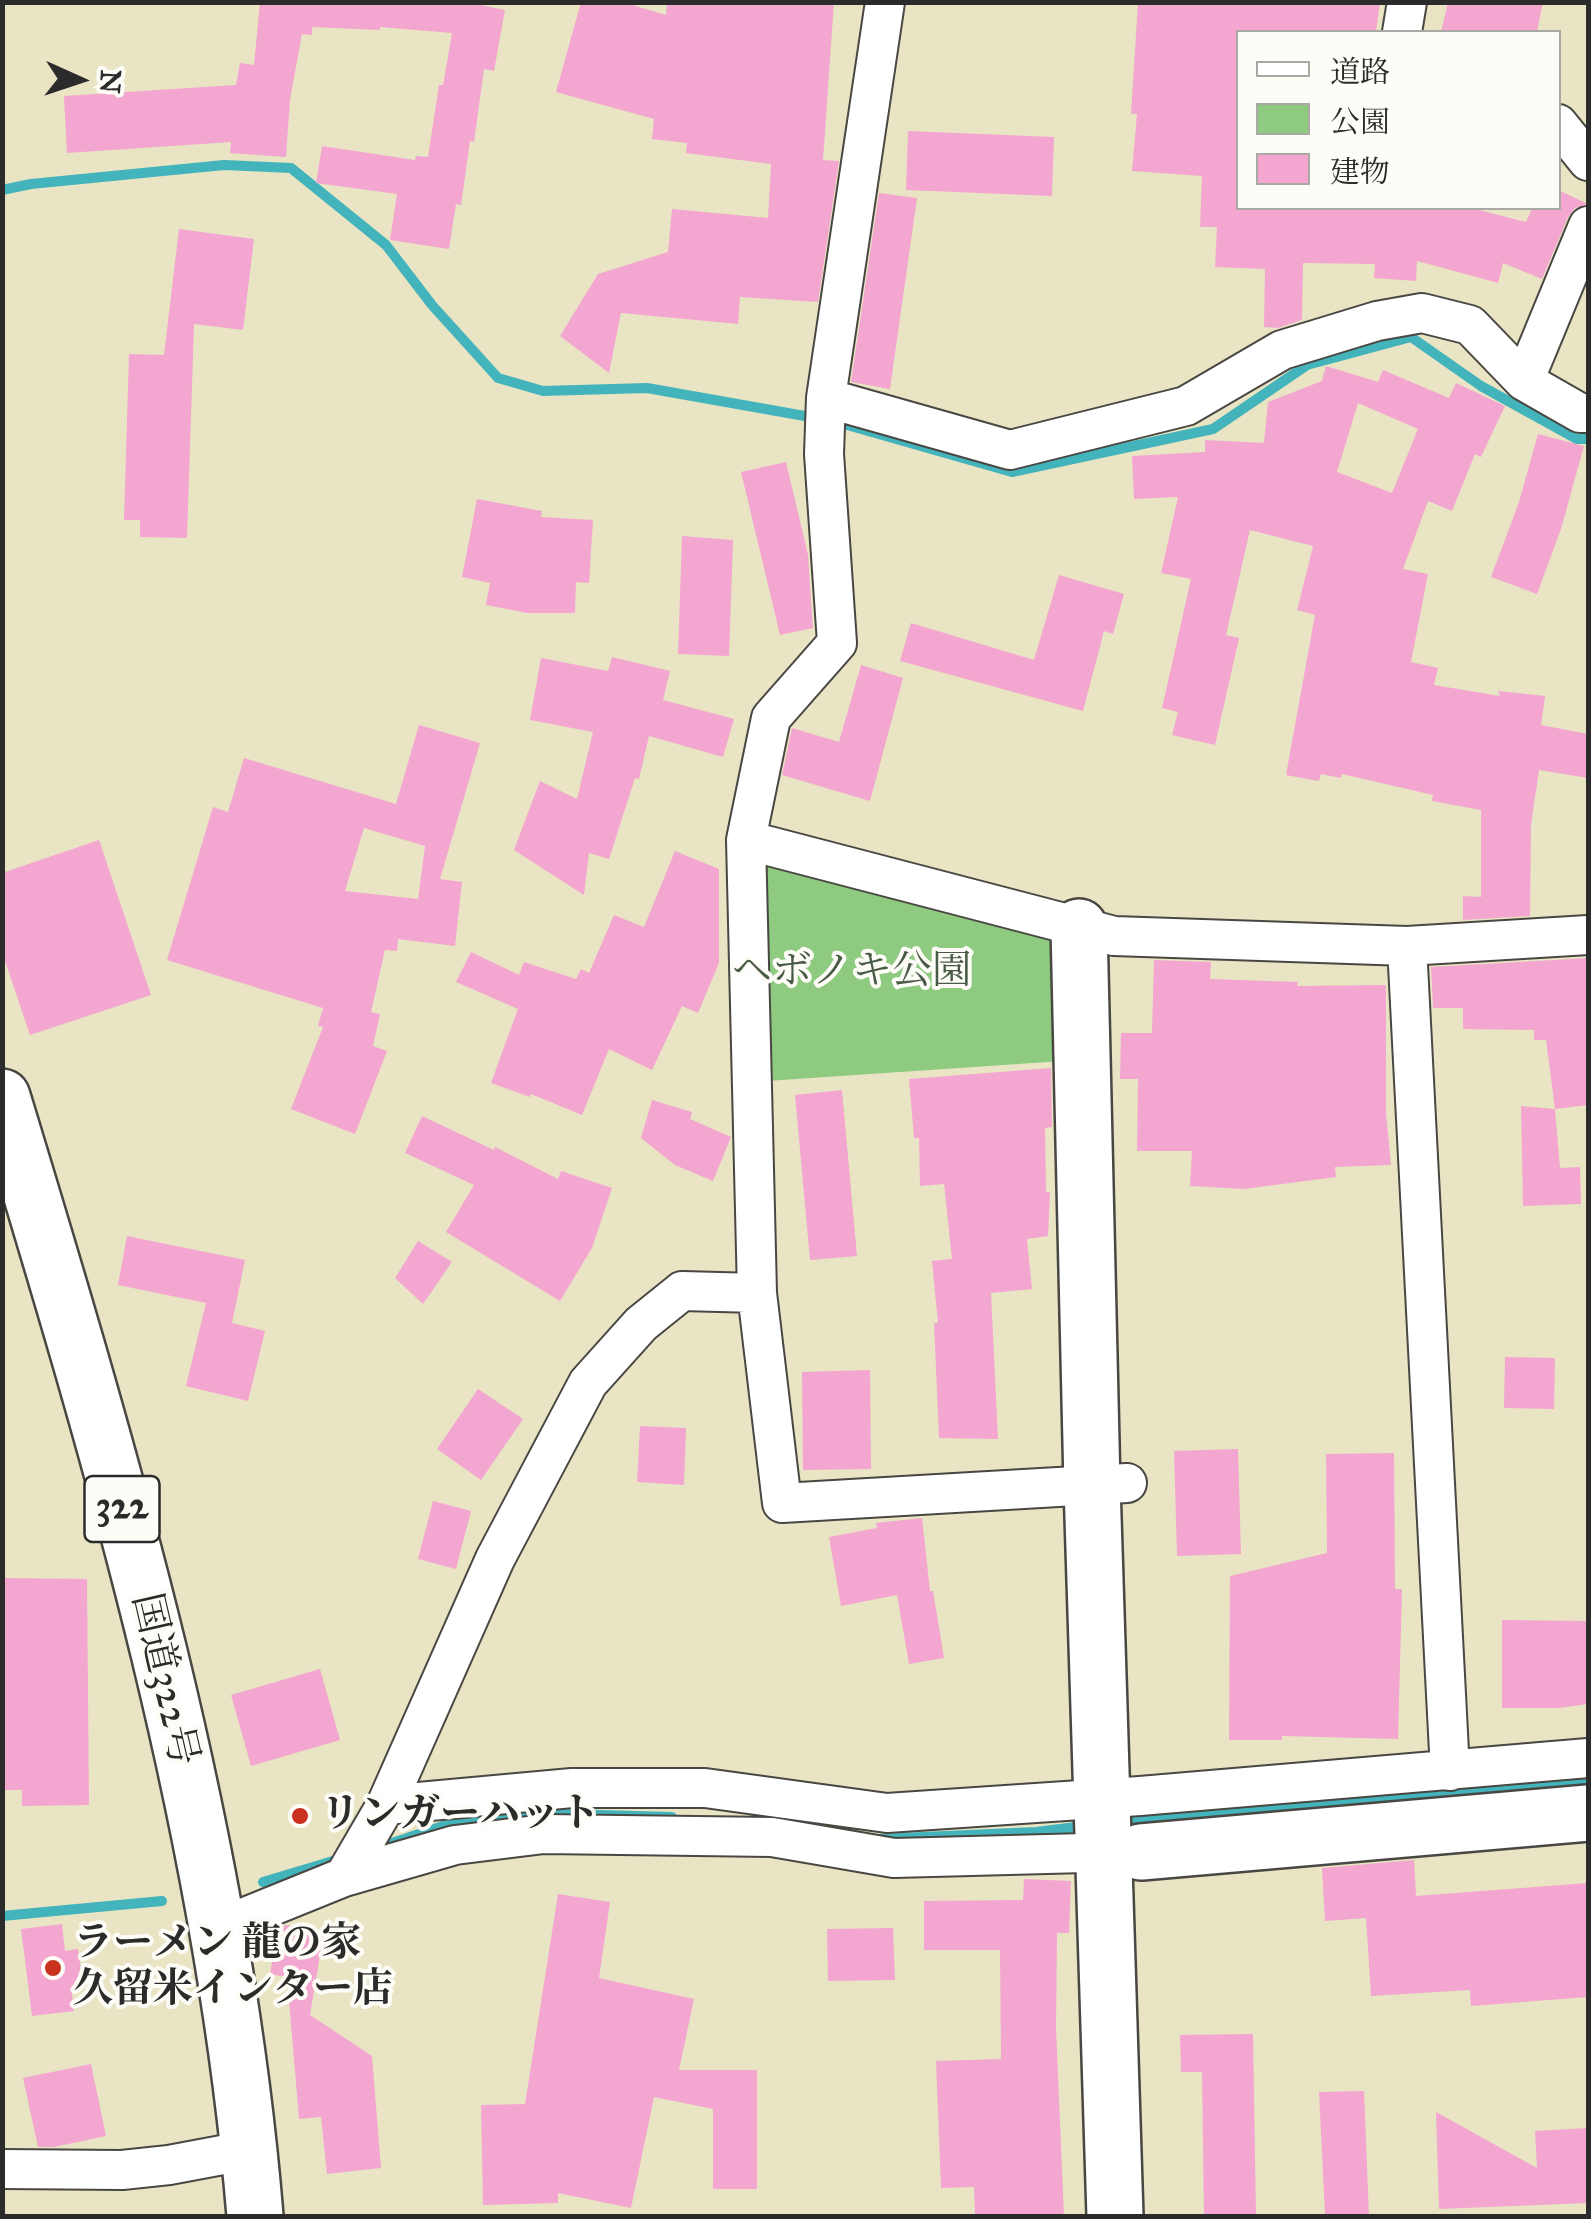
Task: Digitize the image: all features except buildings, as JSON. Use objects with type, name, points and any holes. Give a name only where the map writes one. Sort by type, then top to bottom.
[{"type":"main road","points":[[1097,931],[1122,1823],[1148,2216]]},
{"type":"main road","name":"国道322号","points":[[2,1097],[131,1542],[218,1928],[255,2216]]},
{"type":"main road","points":[[1122,1823],[1588,1813]]},
{"type":"main road","points":[[1116,2216],[1122,1823]]},
{"type":"street","points":[[885,2],[826,398],[824,454],[836,643],[771,718],[746,840],[757,1292],[782,1503],[1110,1484]]},
{"type":"street","points":[[1402,30],[1407,2]]},
{"type":"street","points":[[1561,128],[1588,161]]},
{"type":"street","points":[[1524,381],[1588,226]]},
{"type":"street","points":[[826,398],[1010,450],[1186,406],[1282,350],[1377,320],[1422,314],[1470,325],[1524,381],[1580,413],[1588,413]]},
{"type":"street","points":[[746,840],[1097,931],[1407,946],[1588,935]]},
{"type":"street","points":[[1407,946],[1450,1771]]},
{"type":"street","points":[[344,1876],[386,1805],[495,1559],[588,1382],[640,1324],[682,1291],[757,1292]]},
{"type":"street","points":[[218,1928],[344,1876],[455,1846],[544,1834],[772,1838],[894,1858],[1450,1771],[1588,1758]]},
{"type":"street","points":[[386,1805],[572,1788],[705,1788],[887,1813],[1122,1823]]},
{"type":"street","points":[[2,2168],[122,2170],[249,2150]]},
{"type":"green space","name":"ヘボノキ公園","points":[[746,840],[1099,933],[1092,1059],[752,1082]]},
{"type":"waterway","points":[[2,190],[224,165],[291,168],[386,245],[432,305],[498,378],[543,391],[647,388],[816,418]]},
{"type":"waterway","points":[[833,421],[1012,472],[1213,429],[1307,365],[1411,337],[1481,386],[1577,439],[1588,439]]},
{"type":"waterway","points":[[1121,1821],[1588,1783]]},
{"type":"waterway","points":[[374,1849],[461,1820],[564,1814],[672,1817]]},
{"type":"waterway","points":[[877,1839],[1084,1826]]},
{"type":"waterway","points":[[263,1882],[343,1858]]},
{"type":"waterway","points":[[2,1916],[162,1901]]},
{"type":"place","name":"リンガーハット","points":[[300,1816]]},
{"type":"place","name":"ラーメン 龍の家 久留米インター店","points":[[53,1968]]}]
